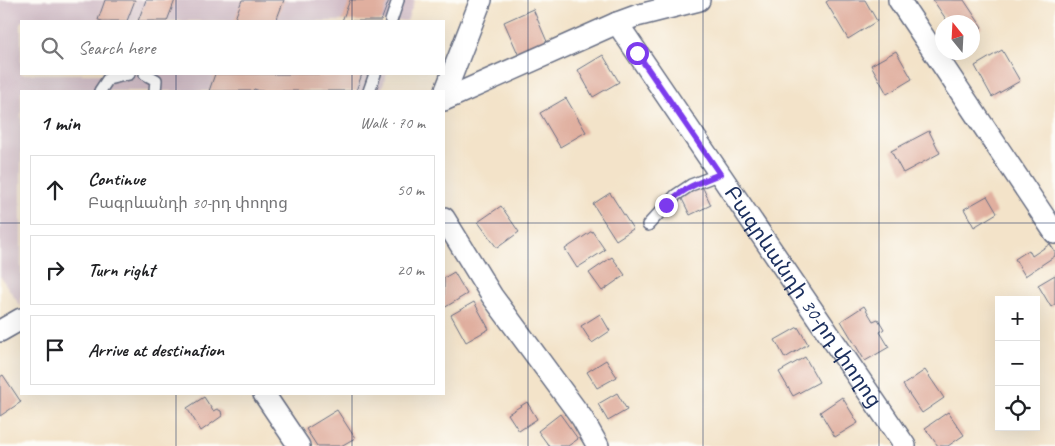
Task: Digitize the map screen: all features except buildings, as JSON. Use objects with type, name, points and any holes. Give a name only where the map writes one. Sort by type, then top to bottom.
[{"type":"street","points":[[445,92],[481,0]]},
{"type":"street","points":[[445,100],[617,22],[699,0]]},
{"type":"street","points":[[899,0],[1055,233]]},
{"type":"street","name":"Բագրևանդի 30-րդ փողոց","points":[[617,22],[905,446]]},
{"type":"street","points":[[445,220],[492,296],[582,418],[598,446]]},
{"type":"street","points":[[0,331],[20,320]]},
{"type":"street","points":[[265,395],[299,446]]},
{"type":"lane","points":[[391,20],[398,0]]},
{"type":"lane","points":[[101,90],[108,79],[124,75]]},
{"type":"lane","points":[[147,75],[156,80],[155,90]]},
{"type":"lane","points":[[369,90],[375,75]]},
{"type":"lane","points":[[648,225],[676,195],[691,185],[720,174]]},
{"type":"shaded area","points":[[0,0],[415,0],[407,20],[20,20],[20,75],[387,75],[381,90],[20,90],[20,306],[0,276]]},
{"type":"route","points":[[637,53],[720,174],[691,185],[676,195],[666,205]]}]
